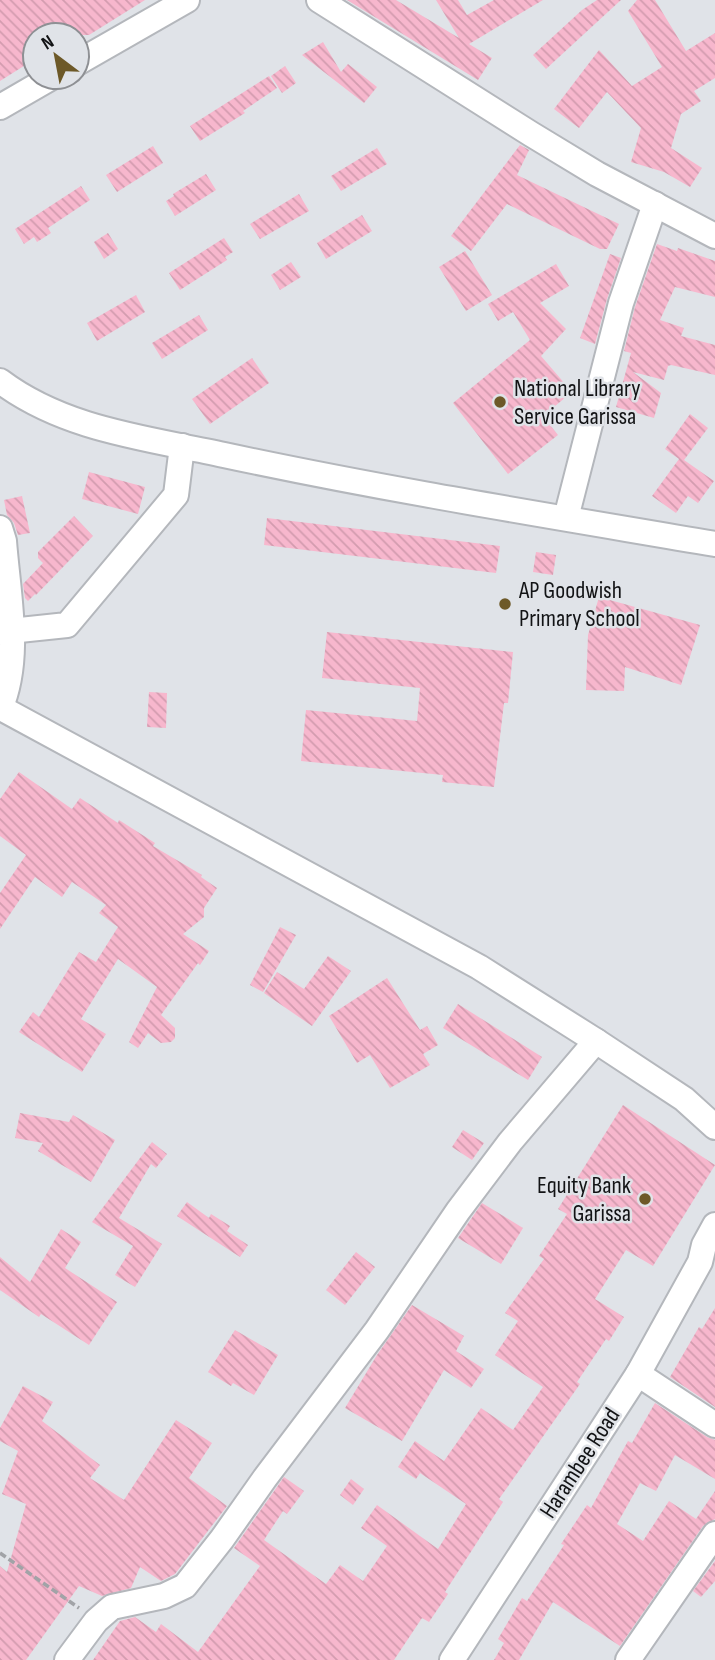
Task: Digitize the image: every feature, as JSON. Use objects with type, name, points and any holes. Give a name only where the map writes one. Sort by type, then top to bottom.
[{"type":"street","points":[[91,55],[187,0]]},
{"type":"street","points":[[319,0],[531,134],[715,236]]},
{"type":"street","points":[[0,107],[28,91]]},
{"type":"street","points":[[565,518],[621,303],[655,204]]},
{"type":"street","points":[[0,381],[15,392],[60,415],[95,428],[298,471],[715,544]]},
{"type":"street","points":[[5,632],[67,625],[176,495],[182,446]]},
{"type":"street","points":[[0,528],[4,541],[5,632],[10,677],[1,708],[479,967],[684,1100],[715,1127]]},
{"type":"street","points":[[67,1660],[96,1621],[113,1607],[164,1596],[185,1586],[369,1340],[510,1142],[596,1041]]},
{"type":"street","name":"Harambee Road","points":[[452,1660],[638,1374],[707,1258],[704,1245],[715,1225]]},
{"type":"street","points":[[638,1374],[715,1425]]},
{"type":"street","points":[[628,1660],[715,1534]]},
{"type":"path","points":[[0,1553],[96,1621]]},
{"type":"building","points":[[0,0],[145,0],[91,34],[91,21],[21,21],[21,68],[0,81]]},
{"type":"building","points":[[347,0],[396,0],[459,38],[436,0],[458,0],[467,15],[494,0],[543,0],[469,44],[492,58],[478,80]]},
{"type":"building","points":[[597,0],[621,0],[546,69],[533,55],[582,10]]},
{"type":"building","points":[[637,0],[655,0],[686,51],[715,33],[715,78],[694,91],[701,101],[681,114],[671,148],[702,168],[690,187],[664,172],[631,162],[641,128],[607,92],[579,128],[554,109],[599,50],[632,86],[662,67],[628,11]]},
{"type":"building","points":[[323,42],[341,72],[348,64],[377,87],[364,103],[302,55]]},
{"type":"building","points":[[285,66],[296,83],[282,93],[271,76]]},
{"type":"building","points":[[269,76],[277,88],[243,111],[245,113],[200,141],[190,126]]},
{"type":"building","points":[[520,145],[529,150],[517,175],[619,224],[607,249],[600,249],[507,204],[471,251],[451,236]]},
{"type":"building","points":[[153,146],[163,163],[117,192],[106,175]]},
{"type":"building","points":[[377,148],[387,164],[341,191],[331,176]]},
{"type":"building","points":[[206,174],[216,190],[175,216],[166,201]]},
{"type":"building","points":[[81,186],[90,200],[48,228],[51,233],[37,242],[34,237],[24,244],[15,229]]},
{"type":"building","points":[[299,194],[309,211],[260,239],[250,224]]},
{"type":"building","points":[[362,215],[372,231],[326,259],[317,243]]},
{"type":"building","points":[[108,233],[118,249],[104,259],[94,242]]},
{"type":"building","points":[[224,238],[233,252],[225,257],[227,260],[180,290],[169,273]]},
{"type":"building","points":[[657,244],[715,261],[715,297],[675,287],[660,320],[684,328],[681,336],[715,345],[715,375],[671,365],[668,366],[664,380],[633,372],[661,393],[654,418],[616,407],[631,353],[624,351],[635,307]]},
{"type":"building","points":[[465,251],[492,295],[466,311],[439,267]]},
{"type":"building","points":[[610,254],[621,258],[595,344],[580,338]]},
{"type":"building","points":[[291,262],[301,277],[280,290],[271,275]]},
{"type":"building","points":[[556,264],[569,286],[540,303],[566,329],[541,356],[572,392],[543,416],[558,435],[508,474],[453,403],[530,340],[513,312],[498,321],[488,304]]},
{"type":"building","points":[[136,295],[145,312],[97,341],[87,323]]},
{"type":"building","points":[[199,315],[208,330],[162,359],[152,343]]},
{"type":"building","points":[[252,358],[269,383],[210,424],[192,399]]},
{"type":"building","points":[[690,414],[708,428],[684,460],[714,481],[698,503],[688,496],[676,513],[652,496],[679,459],[665,449]]},
{"type":"building","points":[[89,472],[145,487],[138,514],[82,499]]},
{"type":"building","points":[[22,496],[30,533],[18,535],[14,523],[7,515],[4,500]]},
{"type":"building","points":[[74,516],[93,536],[28,601],[23,584],[43,563],[38,558],[38,552]]},
{"type":"building","points":[[267,518],[500,546],[496,573],[264,545]]},
{"type":"building","points":[[536,552],[556,555],[553,575],[533,572]]},
{"type":"building","points":[[599,597],[700,625],[681,685],[625,667],[624,691],[586,690],[588,635]]},
{"type":"building","points":[[327,632],[513,652],[508,703],[504,703],[494,787],[442,782],[443,775],[301,761],[306,710],[417,721],[420,688],[322,678]]},
{"type":"building","points":[[149,692],[167,693],[166,728],[147,727]]},
{"type":"building","points":[[19,772],[72,809],[80,798],[118,823],[119,820],[155,843],[153,846],[202,875],[201,877],[217,888],[204,908],[204,917],[183,934],[209,951],[161,1015],[175,1028],[175,1038],[171,1042],[161,1043],[148,1033],[138,1048],[129,1042],[157,987],[118,959],[81,1019],[106,1034],[82,1072],[19,1032],[33,1012],[39,1017],[79,952],[96,962],[118,927],[99,913],[106,905],[72,882],[62,897],[35,877],[0,929],[0,893],[26,855],[0,836],[0,799]]},
{"type":"building","points":[[280,927],[296,935],[263,992],[250,985]]},
{"type":"building","points":[[328,956],[351,971],[312,1026],[264,993],[277,972],[304,989]]},
{"type":"building","points":[[387,978],[420,1030],[427,1026],[438,1045],[423,1054],[430,1065],[390,1088],[370,1055],[357,1063],[329,1016]]},
{"type":"building","points":[[458,1004],[542,1057],[528,1080],[443,1028]]},
{"type":"building","points":[[623,1105],[715,1165],[653,1266],[626,1250],[595,1299],[624,1317],[609,1341],[606,1339],[577,1382],[580,1384],[499,1499],[503,1502],[445,1592],[448,1594],[429,1622],[422,1618],[394,1660],[93,1660],[120,1621],[135,1617],[156,1632],[161,1624],[198,1652],[260,1566],[234,1548],[284,1477],[304,1491],[287,1514],[283,1511],[264,1540],[326,1584],[340,1565],[363,1581],[387,1546],[361,1528],[377,1505],[438,1549],[466,1504],[420,1473],[416,1479],[398,1467],[415,1441],[444,1461],[481,1408],[513,1430],[543,1387],[495,1355],[518,1321],[505,1313],[544,1259],[539,1256],[567,1214],[558,1209]]},
{"type":"building","points":[[20,1113],[69,1122],[73,1115],[115,1140],[91,1182],[38,1151],[43,1143],[15,1138]]},
{"type":"building","points":[[463,1130],[484,1143],[472,1160],[452,1147]]},
{"type":"building","points":[[152,1142],[167,1154],[156,1168],[151,1164],[119,1218],[162,1244],[135,1287],[115,1275],[133,1246],[92,1222]]},
{"type":"building","points":[[187,1202],[209,1218],[211,1214],[230,1226],[227,1231],[248,1245],[240,1257],[177,1216]]},
{"type":"building","points":[[482,1203],[523,1228],[501,1264],[458,1238]]},
{"type":"building","points":[[61,1229],[81,1242],[65,1268],[117,1302],[89,1345],[41,1314],[39,1317],[0,1290],[0,1257],[30,1282]]},
{"type":"building","points":[[356,1252],[375,1267],[345,1305],[326,1290]]},
{"type":"building","points":[[412,1305],[464,1336],[456,1351],[484,1369],[471,1388],[444,1370],[402,1441],[345,1408]]},
{"type":"building","points":[[715,1308],[715,1407],[670,1377],[699,1327],[702,1329]]},
{"type":"building","points":[[235,1330],[278,1355],[254,1395],[233,1383],[231,1386],[208,1372]]},
{"type":"building","points":[[23,1386],[53,1402],[42,1421],[100,1465],[90,1478],[124,1500],[176,1420],[212,1443],[189,1478],[227,1506],[175,1574],[161,1581],[140,1567],[131,1588],[102,1596],[79,1586],[26,1660],[0,1660],[0,1566],[7,1572],[26,1504],[2,1494],[18,1451],[0,1441],[0,1428]]},
{"type":"building","points":[[655,1403],[715,1440],[715,1479],[675,1455],[656,1491],[640,1483],[617,1524],[643,1541],[669,1501],[696,1519],[715,1491],[715,1519],[703,1526],[620,1646],[553,1602],[519,1660],[494,1660],[504,1643],[498,1639],[522,1598],[527,1601],[587,1505],[591,1508],[628,1441],[632,1443]]},
{"type":"building","points":[[351,1479],[364,1489],[353,1505],[340,1495]]},
{"type":"building","points":[[715,1561],[715,1581],[701,1597],[693,1591]]},
{"type":"place","name":"National Library Service Garissa","points":[[500,402]]},
{"type":"place","name":"AP Goodwish Primary School","points":[[505,604]]},
{"type":"place","name":"Equity Bank Garissa","points":[[645,1199]]}]
